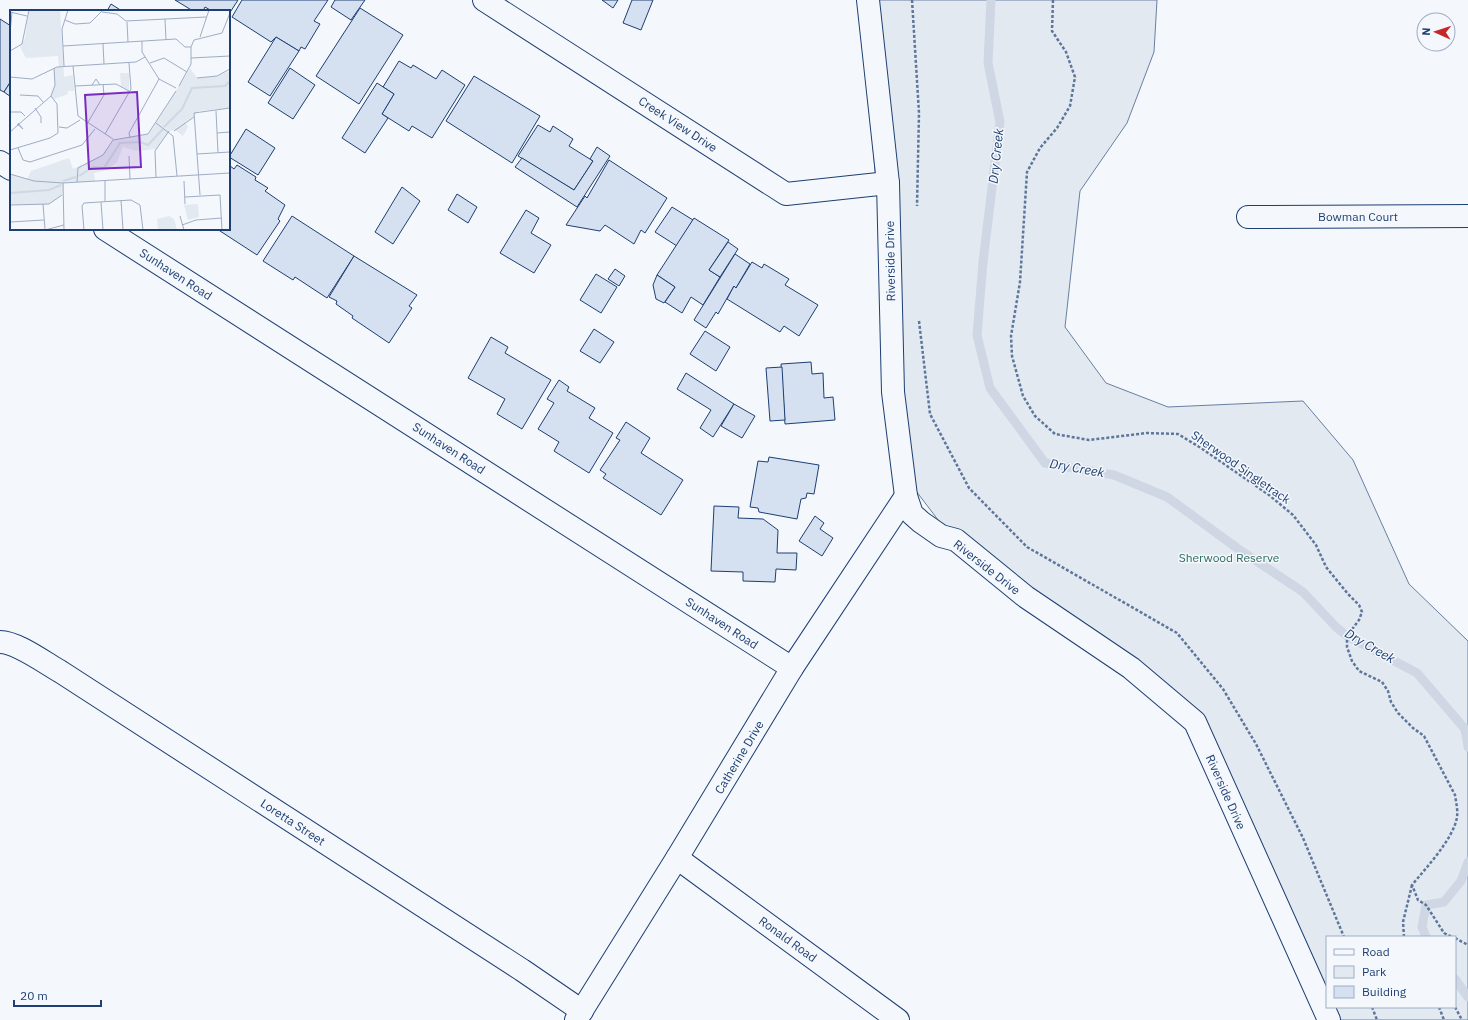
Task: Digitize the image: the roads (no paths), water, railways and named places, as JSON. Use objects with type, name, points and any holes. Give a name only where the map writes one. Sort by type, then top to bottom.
[{"type":"street","name":"Creek View Drive","points":[[484,0],[786,194],[888,183]]},
{"type":"street","name":"Riverside Drive","points":[[868,0],[888,183],[893,392],[906,496],[912,514],[941,536],[956,540],[1026,597],[1131,668],[1195,722],[1329,1020]]},
{"type":"street","points":[[0,162],[10,168]]},
{"type":"street","name":"Bowman Court","points":[[1248,217],[1468,216]]},
{"type":"street","name":"Sunhaven Road","points":[[107,230],[792,668]]},
{"type":"street","name":"Catherine Drive","points":[[579,1015],[678,858],[792,668],[906,496]]},
{"type":"street","name":"Loretta Street","points":[[0,642],[7,642],[20,648],[61,672],[522,970],[579,1015]]},
{"type":"street","name":"Ronald Road","points":[[678,858],[898,1020]]},
{"type":"waterway","name":"Dry Creek","points":[[991,0],[988,63],[1000,122],[983,262],[977,335],[990,388],[1045,463],[1114,475],[1167,497],[1237,548],[1303,592],[1336,627],[1347,636],[1417,673],[1465,729],[1468,747]]},
{"type":"waterway","name":"Dry Creek","points":[[1426,936],[1422,927],[1426,905],[1444,902],[1461,881],[1468,862]]},
{"type":"waterway","name":"Dry Creek","points":[[1456,980],[1468,997]]},
{"type":"park label","name":"Sherwood Reserve","points":[[1229,557]]}]
